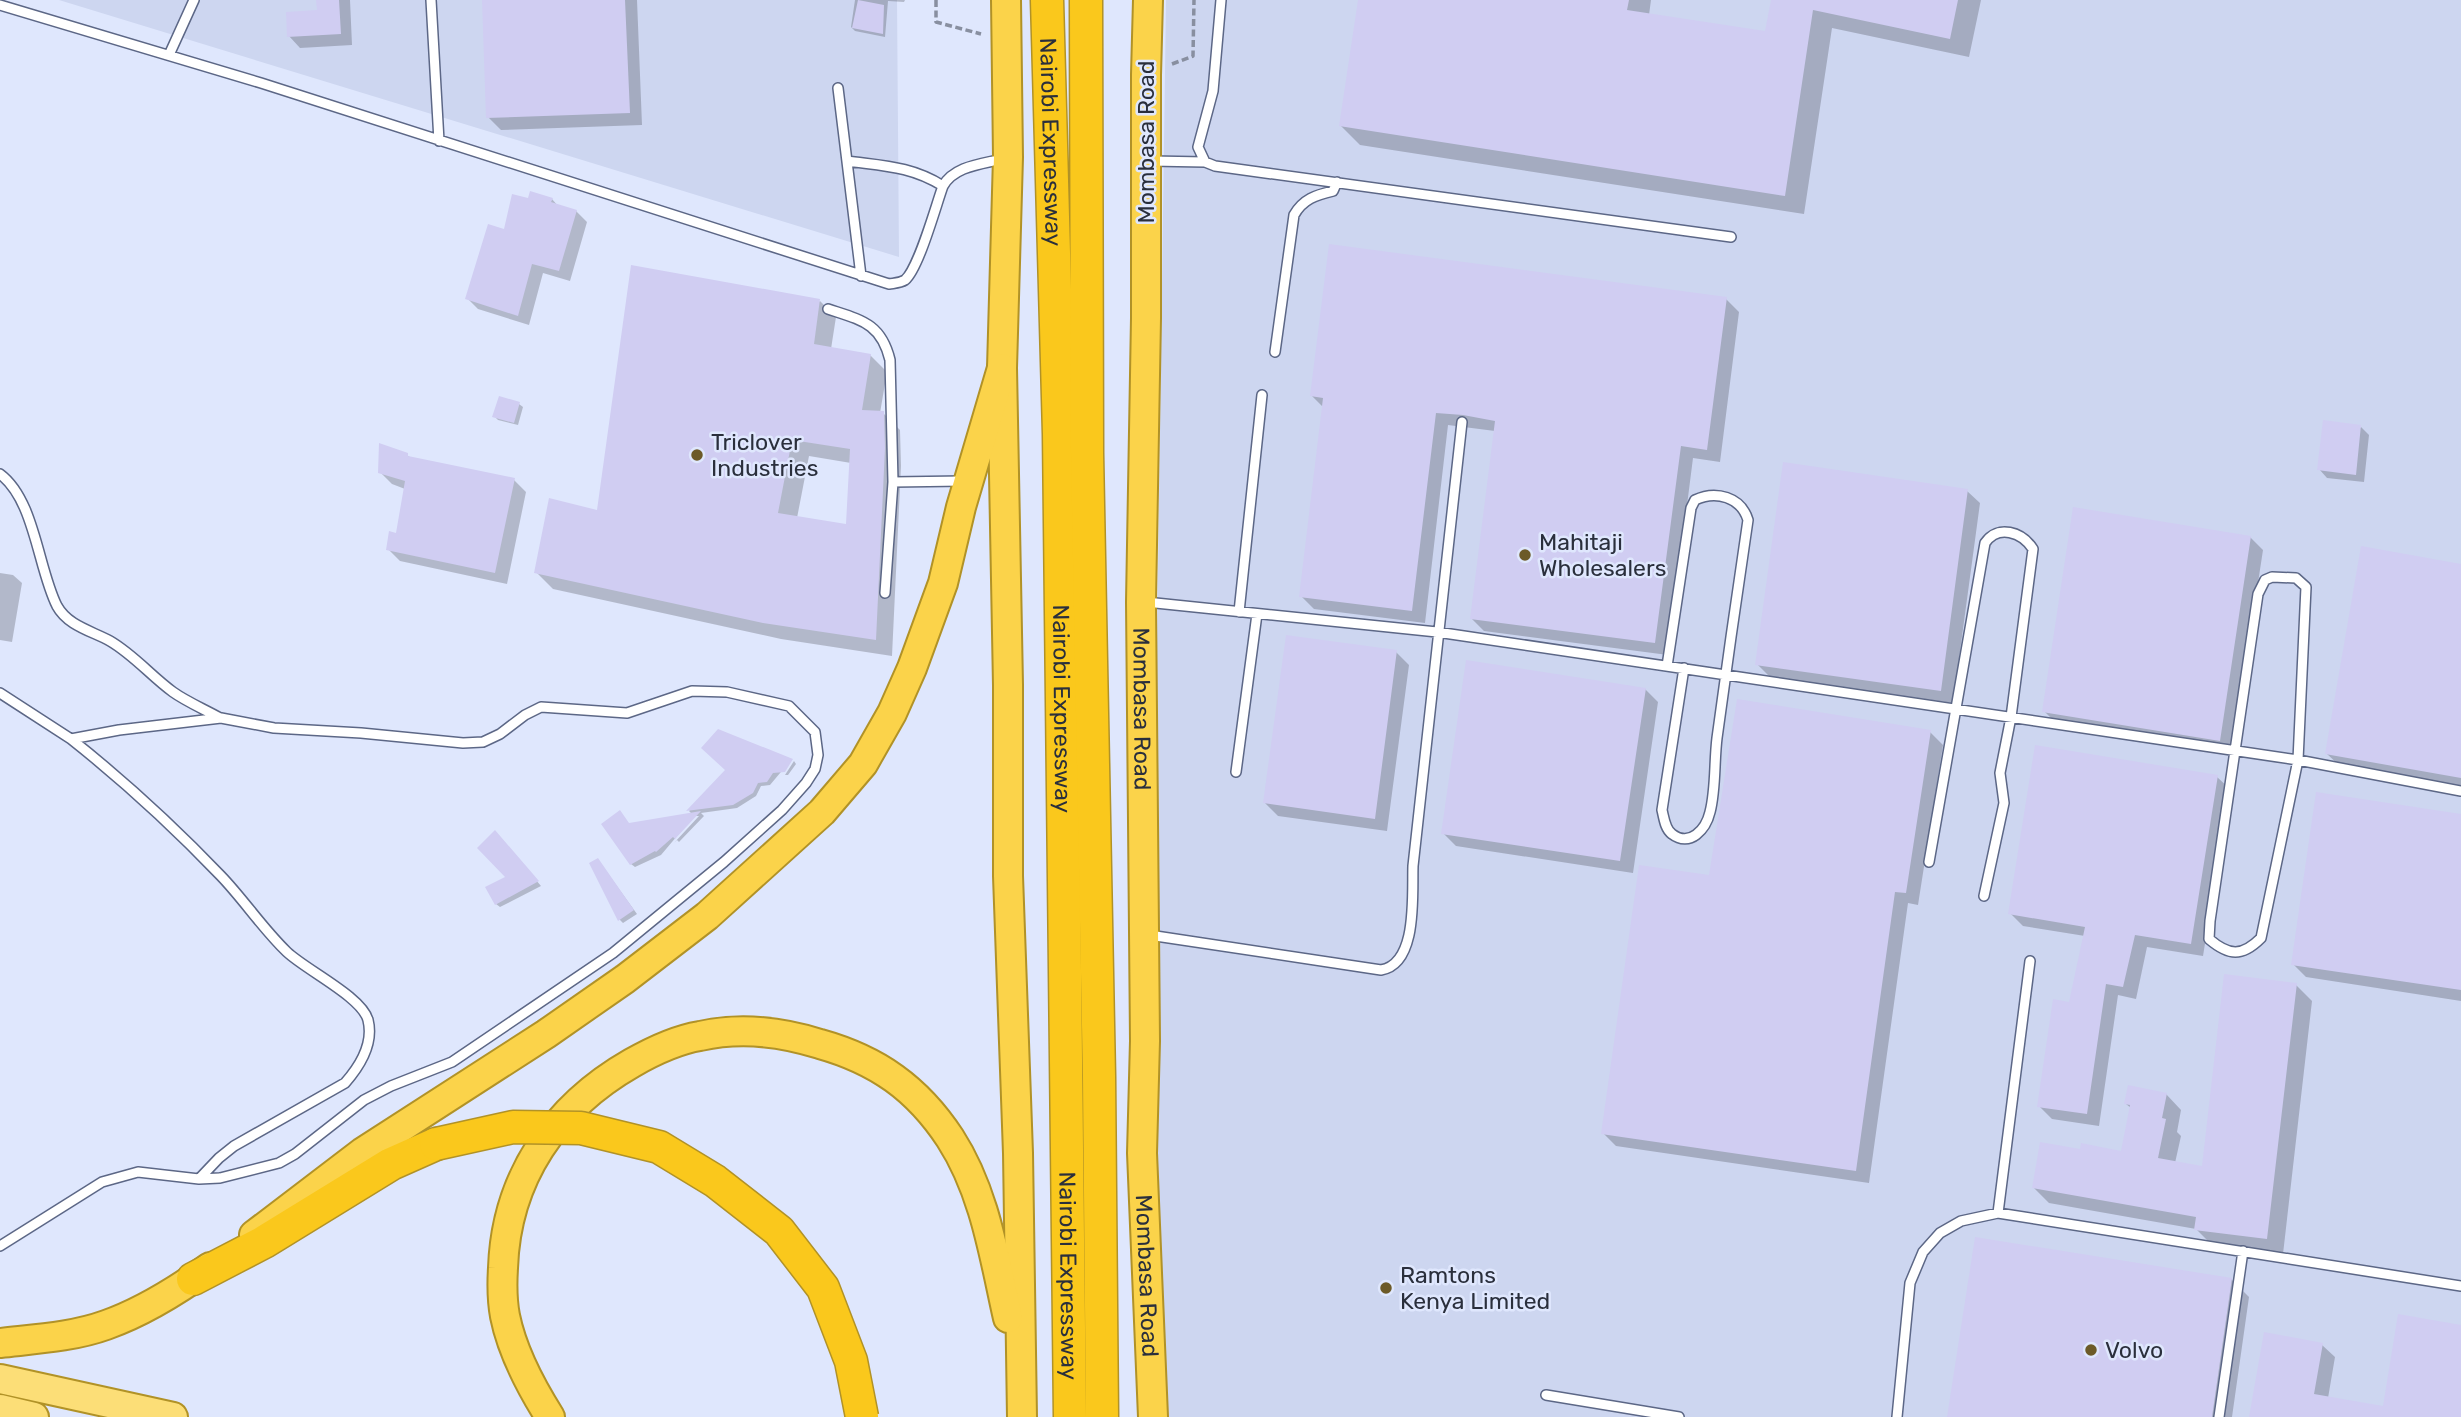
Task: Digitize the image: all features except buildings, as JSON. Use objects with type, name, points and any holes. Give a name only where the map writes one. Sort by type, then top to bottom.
[{"type":"highway","points":[[1006,0],[1008,157],[1002,368],[1009,685],[1009,890],[1018,1153],[1021,1403]]},
{"type":"highway","name":"Nairobi Expressway","points":[[1047,0],[1059,434],[1070,1417]]},
{"type":"highway","name":"Nairobi Expressway","points":[[1086,0],[1087,453],[1099,1062],[1102,1417]]},
{"type":"highway","name":"Mombasa Road","points":[[1148,0],[1141,602],[1144,934],[1142,1153],[1153,1417]]},
{"type":"highway","points":[[0,1343],[65,1335],[106,1326],[160,1300],[193,1279],[363,1152],[546,1034],[625,979],[707,916],[822,812],[863,764],[897,702],[943,583],[968,481],[1002,368]]},
{"type":"highway","points":[[550,1417],[534,1391],[511,1337],[502,1290],[503,1254],[508,1225],[514,1200],[530,1163],[558,1123],[605,1078],[652,1051],[700,1035],[754,1031],[805,1039],[863,1058],[907,1087],[950,1138],[975,1185],[988,1224],[1021,1403]]},
{"type":"highway","points":[[193,1279],[264,1242],[391,1164],[436,1144],[513,1128],[581,1128],[659,1147],[715,1181],[779,1231],[823,1288],[851,1361],[862,1417]]},
{"type":"highway","points":[[0,1331],[65,1335]]},
{"type":"main road","points":[[0,1378],[173,1417]]},
{"type":"main road","points":[[0,1409],[34,1417]]},
{"type":"lane","points":[[169,55],[194,0]]},
{"type":"lane","points":[[431,0],[439,141]]},
{"type":"lane","points":[[1205,162],[1198,147],[1213,91],[1221,0]]},
{"type":"lane","points":[[0,5],[169,55],[889,284],[899,283],[908,277],[949,176],[1008,157]]},
{"type":"lane","points":[[838,88],[861,276]]},
{"type":"lane","points":[[847,161],[909,170],[927,176],[943,186]]},
{"type":"lane","points":[[1146,161],[1205,162],[1215,166],[1731,237]]},
{"type":"lane","points":[[1275,352],[1294,215],[1306,200],[1317,194],[1333,191],[1336,182]]},
{"type":"lane","points":[[828,309],[863,320],[881,336],[890,360],[893,482],[885,593]]},
{"type":"lane","points":[[1239,612],[1262,395]]},
{"type":"lane","points":[[1144,934],[1381,970],[1390,969],[1401,960],[1409,933],[1413,866],[1437,632],[1462,422]]},
{"type":"lane","points":[[0,474],[16,491],[38,545],[58,607],[75,624],[110,641],[140,662],[172,691],[221,718]]},
{"type":"lane","points":[[893,482],[968,481]]},
{"type":"lane","points":[[1667,666],[1691,508],[1695,500],[1709,496],[1734,500],[1741,505],[1748,520],[1710,811],[1704,828],[1697,836],[1684,838],[1672,835],[1666,826],[1662,810],[1684,668]]},
{"type":"lane","points":[[1929,862],[1985,543],[1991,534],[2001,531],[2021,536],[2033,550],[2011,717],[2000,773],[2004,803],[1984,895]]},
{"type":"lane","points":[[2296,578],[2302,582],[2307,596],[2298,760],[2261,938],[2250,949],[2236,953],[2220,948],[2209,939],[2236,751],[2258,594],[2265,580],[2296,578]]},
{"type":"lane","points":[[1141,602],[1437,632],[2298,760],[2461,791]]},
{"type":"lane","points":[[1236,772],[1256,614]]},
{"type":"lane","points":[[0,1246],[102,1182],[138,1172],[199,1179],[240,1174],[279,1163],[295,1154],[364,1100],[391,1086],[452,1062],[621,946],[752,838],[806,783],[815,769],[818,755],[816,733],[789,706],[727,692],[692,691],[627,713],[541,707],[500,734],[483,742],[473,743],[274,728],[221,718],[118,730],[71,739]]},
{"type":"lane","points":[[0,693],[71,739],[117,775],[201,856],[288,952],[346,994],[363,1010],[368,1020],[369,1038],[365,1053],[345,1083],[234,1146],[199,1179]]},
{"type":"lane","points":[[1998,1213],[2031,961]]},
{"type":"lane","points":[[1897,1417],[1910,1283],[1923,1252],[1940,1233],[1961,1222],[1998,1213],[2461,1286]]},
{"type":"lane","points":[[2219,1417],[2243,1251]]},
{"type":"lane","points":[[1546,1395],[1679,1417]]},
{"type":"path","points":[[936,0],[936,22],[1007,41]]},
{"type":"path","points":[[1146,75],[1193,56],[1194,0]]},
{"type":"shaded area","points":[[59,0],[897,0],[899,257]]},
{"type":"shaded area","points":[[1166,0],[2461,0],[2461,1417],[1158,1417],[1150,1148]]},
{"type":"place","name":"Triclover Industries","points":[[697,455]]},
{"type":"place","name":"Mahitaji Wholesalers","points":[[1525,555]]},
{"type":"place","name":"Ramtons Kenya Limited","points":[[1386,1288]]},
{"type":"place","name":"Volvo","points":[[2091,1350]]}]
